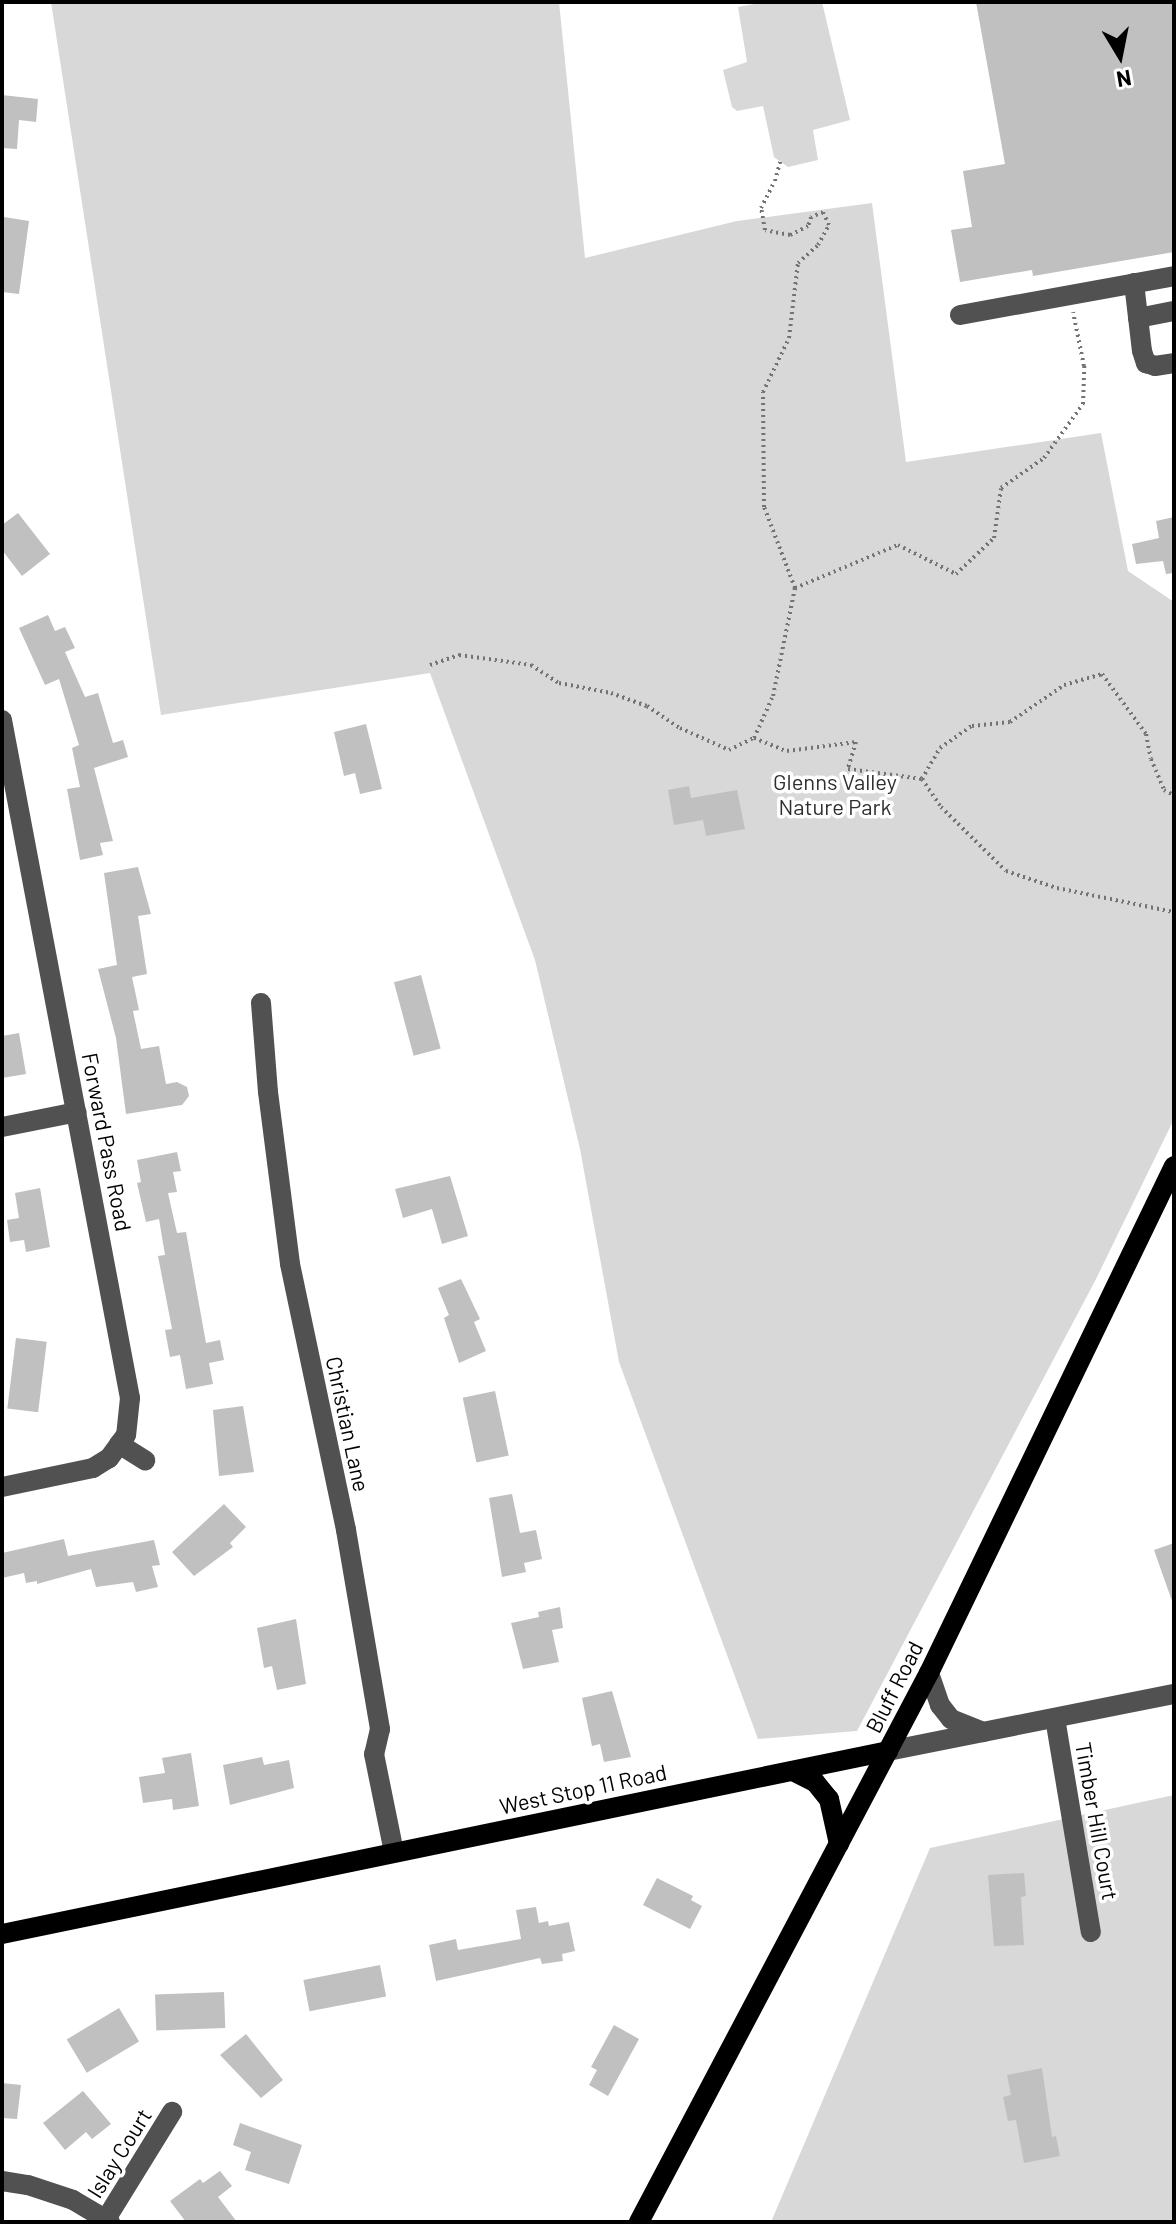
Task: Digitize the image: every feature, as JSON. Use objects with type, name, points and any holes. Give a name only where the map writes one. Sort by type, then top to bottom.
[{"type":"main road","name":"Bluff Road","points":[[639,2222],[929,1673],[1174,1166]]},
{"type":"main road","name":"West Stop 11 Road","points":[[2,1934],[888,1751]]},
{"type":"main road","points":[[793,1771],[815,1782],[829,1799],[839,1844]]},
{"type":"street","points":[[960,315],[1174,276]]},
{"type":"street","points":[[1134,283],[1146,363],[1155,366],[1174,363]]},
{"type":"street","points":[[1138,325],[1174,311]]},
{"type":"street","name":"Forward Pass Road","points":[[2,720],[130,1398],[126,1435],[119,1444]]},
{"type":"street","name":"Christian Lane","points":[[261,1003],[268,1092],[290,1264],[346,1530],[380,1729],[374,1754],[394,1852]]},
{"type":"street","points":[[2,1127],[77,1112]]},
{"type":"street","points":[[2,1487],[93,1468],[109,1458],[119,1444],[145,1460]]},
{"type":"street","points":[[929,1673],[940,1705],[951,1719],[983,1732]]},
{"type":"street","name":"West Stop 11 Road","points":[[888,1751],[1174,1694]]},
{"type":"street","name":"Timber Hill Court","points":[[1055,1718],[1091,1932]]},
{"type":"street","name":"Islay Court","points":[[108,2220],[172,2112]]},
{"type":"street","points":[[2,2181],[28,2185],[73,2200],[108,2220]]},
{"type":"path","points":[[430,665],[459,655],[531,665],[559,683],[611,693],[647,706],[680,728],[729,750],[754,738],[773,696],[795,588],[764,507],[763,392],[789,338],[798,263],[818,245],[829,225],[823,212],[811,217],[808,226],[790,235],[765,230],[761,208],[775,181],[780,162]]},
{"type":"path","points":[[795,588],[898,545],[956,574],[994,538],[1001,488],[1044,458],[1083,404],[1084,366],[1073,310]]},
{"type":"path","points":[[922,779],[940,748],[972,726],[1010,722],[1064,685],[1102,674],[1146,734],[1151,759],[1164,790],[1174,795]]},
{"type":"path","points":[[754,738],[787,751],[856,742],[848,769],[922,779],[941,807],[1006,871],[1057,888],[1174,912]]},
{"type":"green space","name":"Glenns Valley Nature Park","points":[[51,2],[559,2],[585,258],[737,221],[872,203],[906,462],[1101,433],[1128,571],[1174,602],[1174,1119],[1096,1279],[857,1731],[758,1739],[619,1362],[580,1149],[535,960],[430,673],[161,715]]},
{"type":"green space","points":[[765,2],[822,2],[850,120],[813,130],[818,160],[788,167],[774,157],[763,106],[737,111],[732,107],[723,70],[747,62],[738,7]]},
{"type":"green space","points":[[1174,1795],[1174,2222],[771,2222],[930,1848]]},
{"type":"building","points":[[976,2],[1174,2],[1174,252],[1033,276],[1032,270],[960,282],[951,230],[972,227],[963,171],[1005,164]]},
{"type":"building","points":[[2,95],[38,99],[36,122],[19,120],[17,149],[2,148]]},
{"type":"building","points":[[4,217],[29,221],[19,294],[2,292]]},
{"type":"building","points":[[18,513],[50,554],[22,576],[2,550],[2,525]]},
{"type":"building","points":[[1174,517],[1174,573],[1166,574],[1163,561],[1136,564],[1132,544],[1159,538],[1156,521]]},
{"type":"building","points":[[48,615],[55,631],[65,627],[75,648],[65,652],[85,697],[98,693],[113,743],[123,740],[128,757],[94,768],[113,841],[100,843],[103,855],[80,860],[67,789],[80,787],[72,748],[79,745],[59,679],[45,685],[19,628]]},
{"type":"building","points":[[366,724],[382,789],[360,794],[355,773],[344,776],[334,732]]},
{"type":"building","points":[[689,786],[691,798],[737,790],[745,829],[706,836],[703,820],[674,825],[668,790]]},
{"type":"building","points":[[138,867],[151,914],[138,916],[147,974],[132,977],[139,1010],[133,1011],[141,1049],[159,1046],[166,1084],[177,1082],[187,1087],[189,1096],[182,1105],[126,1114],[116,1038],[98,969],[117,965],[104,873]]},
{"type":"building","points":[[421,975],[441,1048],[414,1056],[394,982]]},
{"type":"building","points":[[19,1033],[26,1074],[2,1078],[2,1036]]},
{"type":"building","points":[[177,1152],[181,1171],[173,1172],[177,1192],[168,1193],[177,1233],[186,1232],[206,1343],[220,1340],[224,1360],[209,1363],[213,1384],[186,1389],[180,1355],[170,1357],[165,1330],[172,1329],[158,1256],[165,1255],[159,1219],[146,1222],[137,1183],[141,1182],[137,1160]]},
{"type":"building","points":[[450,1176],[468,1236],[442,1244],[432,1209],[403,1218],[395,1189]]},
{"type":"building","points":[[40,1188],[50,1247],[26,1252],[24,1240],[10,1242],[7,1220],[19,1218],[15,1193]]},
{"type":"building","points":[[461,1279],[480,1319],[474,1322],[486,1351],[459,1363],[444,1318],[449,1315],[438,1288]]},
{"type":"building","points":[[16,1338],[47,1342],[38,1412],[7,1408]]},
{"type":"building","points":[[495,1391],[509,1456],[476,1462],[463,1398]]},
{"type":"building","points":[[243,1406],[254,1472],[219,1476],[213,1410]]},
{"type":"building","points":[[512,1494],[520,1533],[536,1530],[542,1559],[524,1563],[526,1572],[502,1577],[489,1498]]},
{"type":"building","points":[[224,1504],[246,1527],[230,1543],[233,1547],[194,1576],[172,1552]]},
{"type":"building","points":[[64,1539],[68,1556],[154,1540],[160,1565],[152,1566],[158,1587],[136,1592],[133,1582],[96,1587],[91,1569],[37,1584],[37,1581],[26,1583],[24,1573],[2,1578],[2,1553]]},
{"type":"building","points":[[1174,1543],[1174,1600],[1172,1601],[1154,1550]]},
{"type":"building","points":[[560,1607],[563,1628],[552,1630],[559,1662],[523,1669],[511,1623],[539,1617],[538,1612]]},
{"type":"building","points":[[296,1619],[306,1684],[277,1690],[272,1666],[264,1668],[257,1628]]},
{"type":"building","points":[[612,1691],[631,1757],[604,1762],[600,1744],[592,1746],[582,1698]]},
{"type":"building","points":[[191,1753],[199,1806],[173,1810],[172,1799],[143,1803],[139,1777],[165,1773],[162,1758]]},
{"type":"building","points":[[262,1757],[264,1765],[289,1760],[294,1788],[230,1805],[223,1765]]},
{"type":"building","points":[[1024,1873],[1026,1896],[1021,1897],[1024,1945],[994,1946],[988,1875]]},
{"type":"building","points":[[657,1878],[693,1896],[691,1900],[702,1906],[690,1929],[643,1905]]},
{"type":"building","points":[[536,1907],[539,1923],[548,1921],[549,1926],[569,1922],[575,1951],[562,1954],[563,1961],[542,1964],[540,1958],[436,1981],[429,1945],[456,1939],[458,1950],[521,1939],[516,1910]]},
{"type":"building","points":[[380,1965],[386,1996],[310,2011],[303,1980]]},
{"type":"building","points":[[224,1992],[225,2028],[156,2030],[155,1994]]},
{"type":"building","points":[[119,2008],[139,2041],[87,2073],[67,2039]]},
{"type":"building","points":[[614,2025],[639,2039],[608,2096],[589,2085],[597,2070],[591,2067]]},
{"type":"building","points":[[246,2034],[283,2080],[261,2098],[220,2055]]},
{"type":"building","points":[[1042,2068],[1052,2137],[1056,2136],[1060,2156],[1024,2163],[1016,2120],[1008,2121],[1003,2097],[1011,2095],[1007,2075]]},
{"type":"building","points":[[2,2083],[21,2085],[17,2119],[2,2118]]},
{"type":"building","points":[[83,2091],[111,2124],[92,2139],[86,2132],[65,2150],[43,2123]]},
{"type":"building","points":[[240,2123],[302,2145],[289,2184],[245,2170],[251,2152],[233,2145]]},
{"type":"building","points":[[220,2171],[232,2186],[218,2197],[237,2222],[186,2222],[170,2201],[200,2179],[203,2183]]}]
